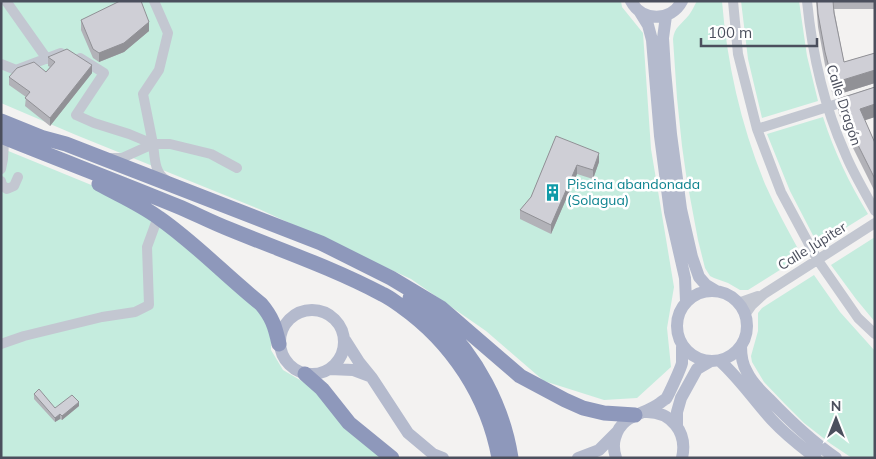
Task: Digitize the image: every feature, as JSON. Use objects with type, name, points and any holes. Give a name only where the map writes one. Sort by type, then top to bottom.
[{"type":"highway","points":[[1,121],[348,264],[400,290],[437,319],[454,337],[474,364],[493,398],[508,441],[511,458]]},
{"type":"highway","points":[[40,137],[66,144],[103,158],[321,244],[392,278],[441,308],[520,376],[583,408],[604,413],[638,414]]},
{"type":"highway","points":[[2,140],[133,201],[158,217],[188,240],[261,304],[275,324],[280,344]]},
{"type":"highway","points":[[2,140],[177,206],[336,272],[383,294],[413,314],[434,333],[454,357],[470,380],[481,401],[490,422],[499,458]]},
{"type":"highway","points":[[305,374],[322,389],[348,423],[392,458]]},
{"type":"main road","points":[[631,1],[648,25],[652,40],[660,136],[670,212],[685,278],[686,301]]},
{"type":"main road","points":[[640,12],[657,18],[666,16],[674,12],[682,1]]},
{"type":"main road","points":[[666,16],[663,38],[665,70],[681,209],[698,277],[716,291]]},
{"type":"main road","points":[[616,458],[614,442],[621,425],[627,419],[666,399],[682,365],[682,347],[676,328],[680,309],[686,301],[700,293],[716,291],[724,293],[738,303],[746,315],[746,337],[735,353],[728,358],[714,361],[698,369],[680,398],[677,426]]},
{"type":"main road","points":[[310,309],[321,310],[330,314],[338,321],[343,330],[345,340],[344,351],[339,361],[330,369],[322,373],[305,374],[295,370],[287,363],[282,354],[280,333],[292,316],[300,311],[310,309]]},
{"type":"main road","points":[[345,340],[408,433],[432,454],[442,458]]},
{"type":"main road","points":[[741,346],[742,361],[756,386],[788,420],[836,458]]},
{"type":"main road","points":[[682,347],[699,360],[714,361],[733,373],[772,421],[816,458]]},
{"type":"main road","points":[[330,369],[353,370],[372,378]]},
{"type":"main road","points":[[638,414],[652,412],[670,419],[677,426],[681,434],[683,442],[682,458]]},
{"type":"main road","points":[[578,458],[600,450],[617,432]]},
{"type":"street","points":[[1,4],[6,1],[47,59]]},
{"type":"street","points":[[154,1],[168,34],[159,70],[143,94],[156,169],[161,176],[175,187]]},
{"type":"street","points":[[733,1],[738,54],[757,129],[780,192],[817,260],[858,318],[875,334]]},
{"type":"street","name":"Calle Dragón","points":[[807,1],[815,58],[828,107],[844,153],[875,211]]},
{"type":"street","points":[[1,64],[16,70],[68,50],[104,73],[76,115],[153,144],[170,144],[211,154],[237,168]]},
{"type":"street","points":[[757,129],[875,92]]},
{"type":"street","points":[[1,170],[3,159],[2,140]]},
{"type":"street","points":[[103,158],[122,158],[153,144]]},
{"type":"street","points":[[1,181],[2,185],[7,189],[14,186],[18,177]]},
{"type":"street","points":[[1,344],[24,336],[102,317],[135,312],[149,305],[147,247],[158,217]]},
{"type":"street","name":"Calle Júpiter","points":[[746,315],[752,305],[764,294],[875,223]]},
{"type":"street","name":"Calle Júpiter","points":[[738,303],[764,294]]},
{"type":"green space","points":[[1,1],[621,1],[622,7],[643,33],[651,149],[674,287],[667,328],[671,367],[637,398],[604,400],[544,381],[486,331],[411,279],[259,209],[1,103]]},
{"type":"green space","points":[[697,1],[722,1],[731,71],[742,117],[756,162],[769,193],[802,256],[748,290],[740,290],[710,276],[705,268],[687,181],[677,98],[673,39],[677,29],[689,15]]},
{"type":"green space","points":[[741,1],[799,1],[807,56],[818,101],[762,118],[748,59]]},
{"type":"green space","points":[[823,117],[842,167],[868,214],[818,245],[790,191],[767,134]]},
{"type":"green space","points":[[1,148],[106,191],[151,216],[256,304],[271,328],[271,350],[283,370],[317,390],[384,458],[1,458]]},
{"type":"green space","points":[[875,237],[875,322],[831,265]]},
{"type":"green space","points":[[814,275],[840,312],[875,351],[875,458],[852,458],[804,423],[764,382],[752,362],[751,356],[758,331],[758,313],[762,308]]},
{"type":"building","points":[[120,1],[141,1],[149,22],[124,43],[99,53],[93,49],[81,20]]},
{"type":"building","points":[[817,1],[833,1],[844,62],[875,53],[875,70],[833,83],[825,52]]},
{"type":"building","points":[[67,49],[92,65],[50,118],[25,98],[30,92],[9,77],[17,68],[34,62],[46,72],[55,62],[48,57]]},
{"type":"building","points":[[875,87],[875,104],[860,109],[875,143],[875,179],[852,133],[838,99]]},
{"type":"building","name":"Piscina abandonada (Solagua)","points":[[556,136],[599,153],[593,170],[577,165],[551,225],[520,210],[531,197]]},
{"type":"building","points":[[39,389],[55,408],[72,395],[79,402],[62,416],[60,414],[55,418],[34,394]]},
{"type":"place","name":"Piscina abandonada (Solagua)","points":[[553,192]]}]
